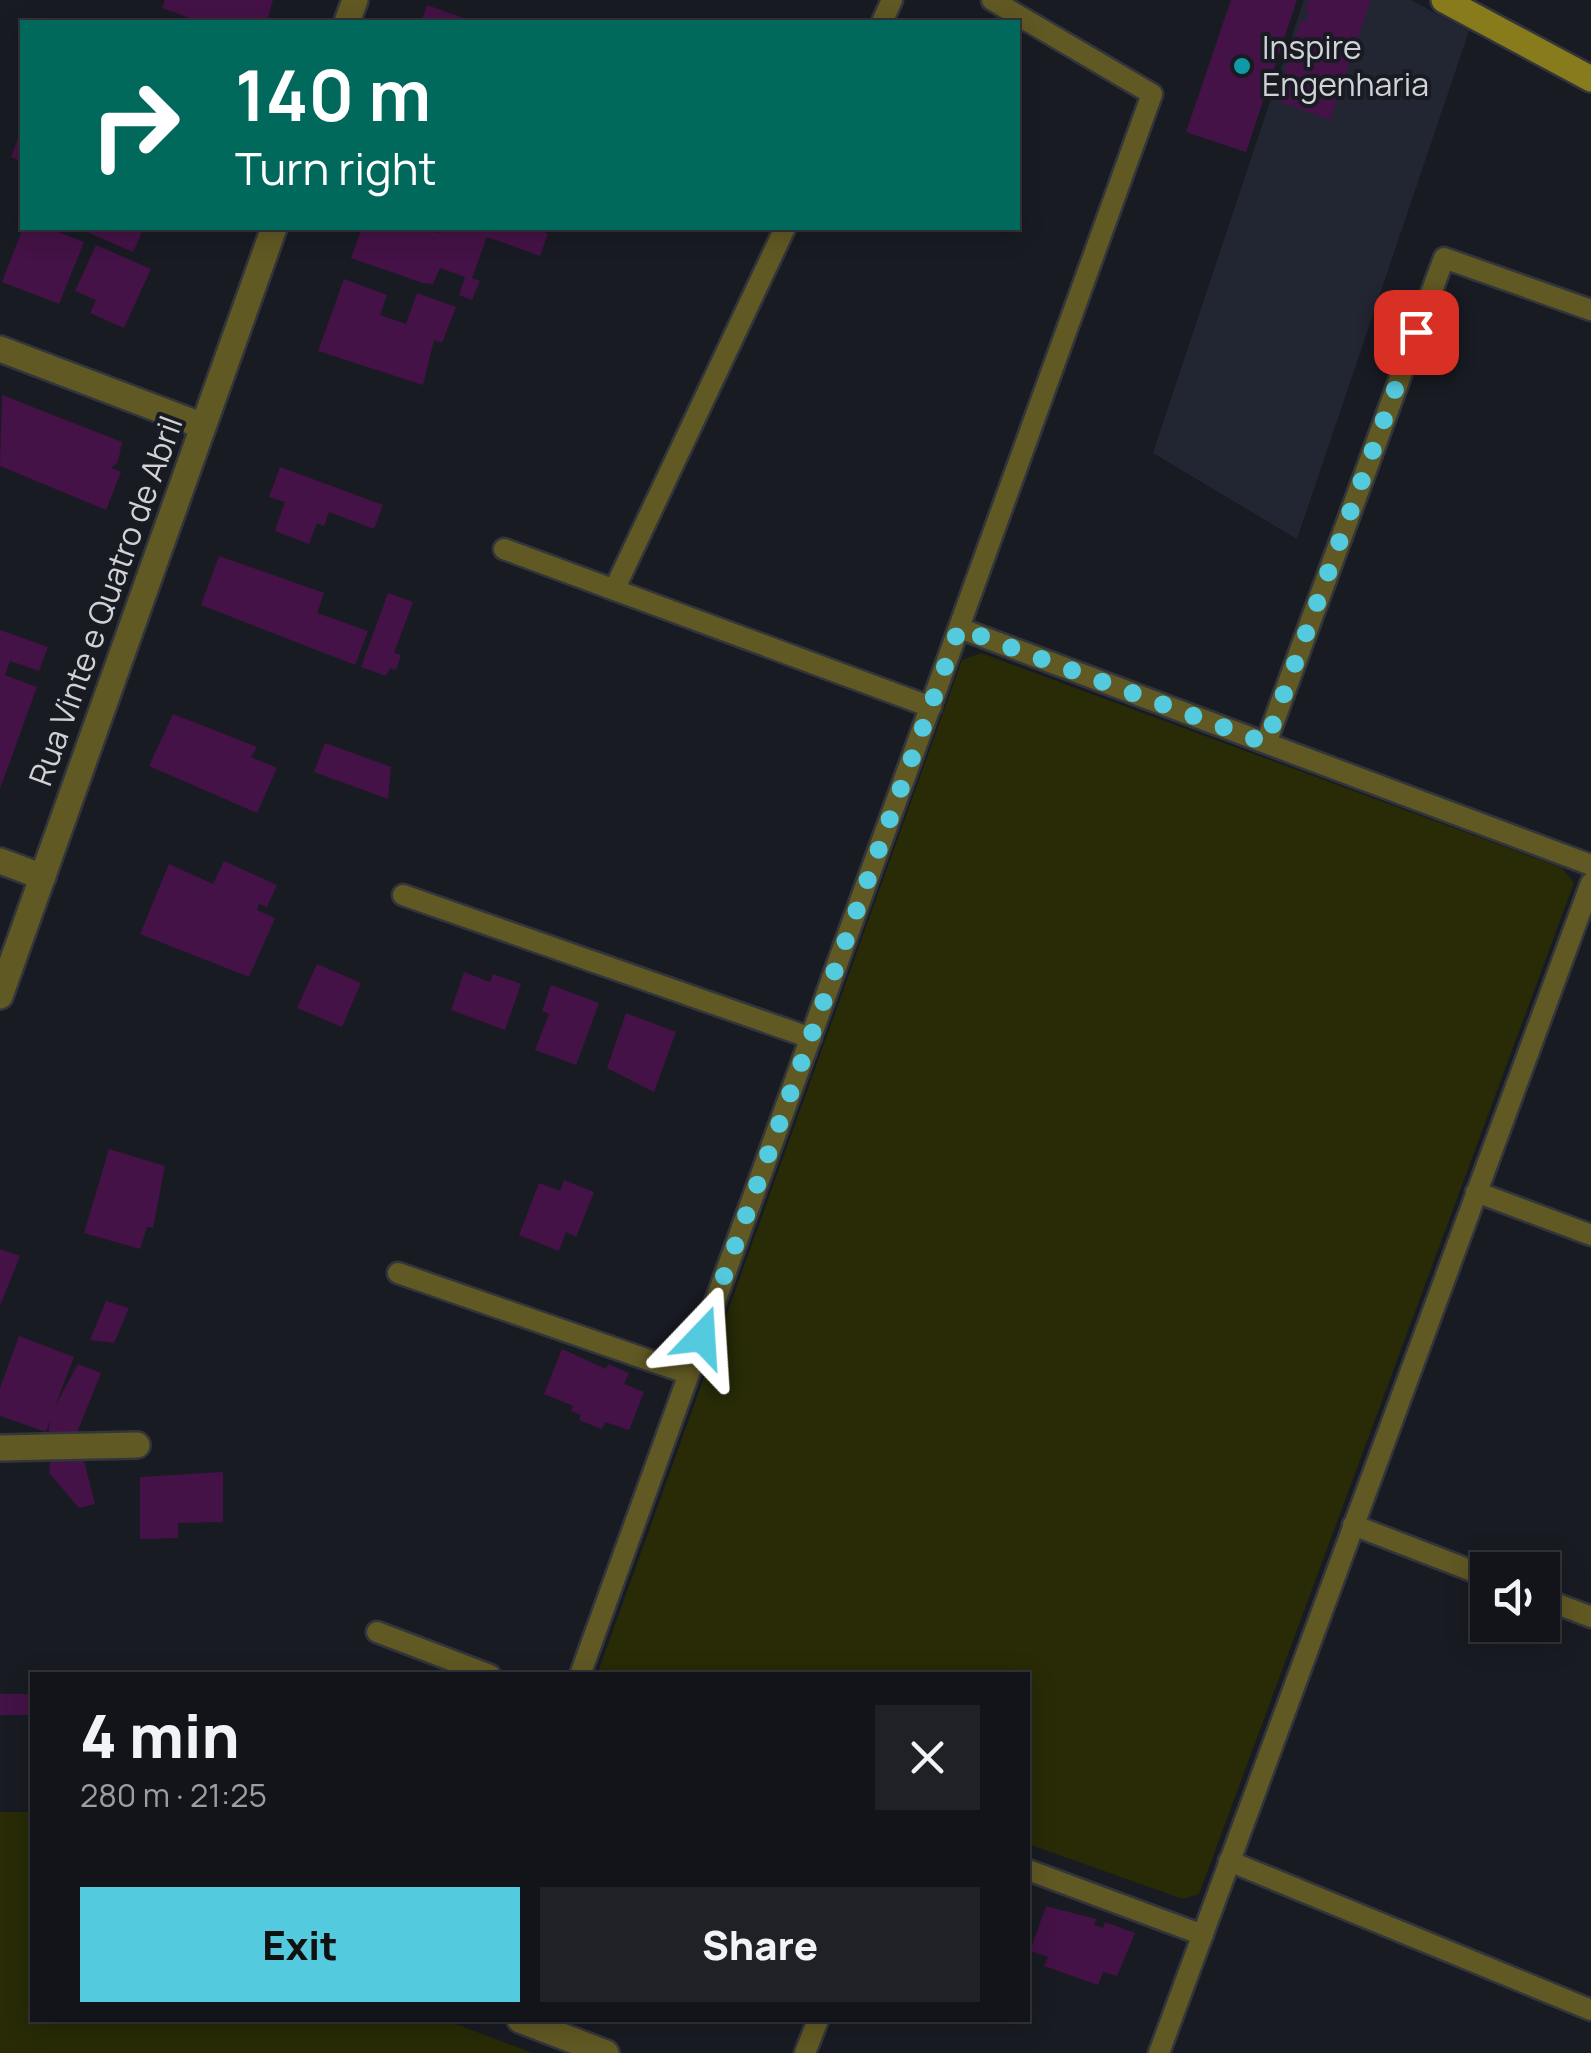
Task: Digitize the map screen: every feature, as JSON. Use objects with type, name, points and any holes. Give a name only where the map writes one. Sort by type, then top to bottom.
[{"type":"street","points":[[1444,0],[1591,79]]},
{"type":"street","name":"Rua Vinte e Quatro de Abril","points":[[0,996],[273,230]]},
{"type":"street","points":[[0,349],[203,426]]},
{"type":"street","points":[[0,860],[43,876]]},
{"type":"street","points":[[0,1448],[137,1445]]},
{"type":"street","points":[[525,2022],[606,2053]]},
{"type":"lane","points":[[581,1672],[1152,94],[992,0]]},
{"type":"lane","points":[[614,590],[784,230]]},
{"type":"lane","points":[[1266,743],[1444,258],[1591,310]]},
{"type":"lane","points":[[504,550],[930,707]]},
{"type":"lane","points":[[959,628],[1591,866]]},
{"type":"lane","points":[[1159,2053],[1591,883]]},
{"type":"lane","points":[[403,896],[810,1038]]},
{"type":"lane","points":[[1476,1192],[1591,1235]]},
{"type":"lane","points":[[398,1273],[689,1374]]},
{"type":"lane","points":[[1354,1525],[1470,1570]]},
{"type":"lane","points":[[1560,1605],[1591,1617]]},
{"type":"lane","points":[[377,1632],[482,1672]]},
{"type":"lane","points":[[1229,1861],[1591,2010]]},
{"type":"lane","points":[[1030,1871],[1203,1935]]},
{"type":"lane","points":[[806,2053],[817,2022]]},
{"type":"shaded area","points":[[1304,0],[1411,0],[1469,31],[1297,539],[1153,453]]},
{"type":"green space","points":[[981,653],[1562,868],[1574,883],[1199,1894],[1183,1899],[1030,1845],[1030,1672],[598,1672],[962,660]]},
{"type":"green space","points":[[0,1812],[30,1812],[30,2022],[450,2022],[533,2053],[0,2053]]},
{"type":"building","points":[[165,0],[273,0],[268,20],[195,20],[162,8]]},
{"type":"building","name":"Inspire Engenharia","points":[[1231,0],[1297,0],[1246,152],[1186,132]]},
{"type":"building","points":[[1309,0],[1371,0],[1330,120],[1275,100],[1301,20],[1306,22]]},
{"type":"building","points":[[427,5],[469,20],[422,20]]},
{"type":"building","points":[[20,132],[20,161],[11,157]]},
{"type":"building","points":[[22,230],[53,230],[84,242],[59,304],[2,282]]},
{"type":"building","points":[[90,230],[143,230],[133,252]]},
{"type":"building","points":[[361,230],[541,230],[548,234],[540,256],[487,237],[472,278],[480,281],[472,300],[459,295],[465,277],[440,268],[433,284],[423,283],[351,258]]},
{"type":"building","points":[[96,245],[151,269],[124,328],[90,313],[96,300],[75,291]]},
{"type":"building","points":[[344,279],[387,295],[380,315],[406,324],[417,293],[456,307],[442,343],[434,340],[423,385],[318,351]]},
{"type":"building","points":[[2,395],[122,442],[118,462],[111,468],[121,472],[106,510],[0,466]]},
{"type":"building","points":[[280,467],[383,505],[374,529],[329,512],[324,526],[317,523],[309,544],[275,531],[285,502],[269,497]]},
{"type":"building","points":[[219,556],[324,593],[317,613],[368,631],[355,665],[201,605]]},
{"type":"building","points":[[388,593],[413,602],[394,653],[401,655],[396,670],[390,668],[386,676],[361,667]]},
{"type":"building","points":[[0,630],[48,647],[39,671],[10,661],[5,675],[37,687],[0,789]]},
{"type":"building","points":[[173,714],[257,747],[251,757],[277,768],[257,813],[149,766]]},
{"type":"building","points":[[325,743],[391,767],[388,799],[314,772]]},
{"type":"building","points":[[224,861],[277,885],[267,907],[259,904],[257,910],[275,918],[249,977],[140,934],[169,864],[213,884]]},
{"type":"building","points":[[317,964],[361,983],[342,1027],[297,1008]]},
{"type":"building","points":[[464,972],[490,982],[493,974],[521,984],[505,1030],[451,1010]]},
{"type":"building","points":[[551,985],[599,1003],[576,1065],[535,1050],[549,1014],[542,1011]]},
{"type":"building","points":[[626,1013],[676,1032],[654,1092],[607,1068]]},
{"type":"building","points":[[109,1149],[165,1166],[153,1228],[147,1227],[140,1249],[84,1233]]},
{"type":"building","points":[[564,1180],[594,1192],[576,1237],[566,1232],[559,1251],[519,1235],[539,1183],[560,1191]]},
{"type":"building","points":[[0,1249],[20,1256],[0,1306]]},
{"type":"building","points":[[106,1301],[129,1308],[114,1343],[90,1340]]},
{"type":"building","points":[[19,1336],[74,1357],[55,1406],[78,1364],[101,1373],[76,1435],[48,1435],[50,1420],[46,1432],[0,1416],[0,1388]]},
{"type":"building","points":[[562,1349],[606,1369],[608,1364],[629,1373],[624,1384],[644,1392],[629,1430],[605,1422],[602,1429],[579,1420],[581,1415],[571,1411],[573,1406],[544,1394]]},
{"type":"building","points":[[50,1461],[84,1461],[95,1504],[79,1508],[49,1473]]},
{"type":"building","points":[[223,1472],[223,1522],[178,1523],[178,1538],[140,1539],[140,1477]]},
{"type":"building","points":[[0,1694],[30,1694],[30,1715],[0,1715]]},
{"type":"building","points":[[1046,1906],[1096,1919],[1094,1925],[1103,1928],[1105,1922],[1135,1933],[1117,1976],[1103,1972],[1098,1985],[1044,1966],[1048,1957],[1030,1951]]},
{"type":"place","name":"Inspire Engenharia","points":[[1242,66]]},
{"type":"route","points":[[702,1337],[959,628],[1266,743],[1416,332]]}]
